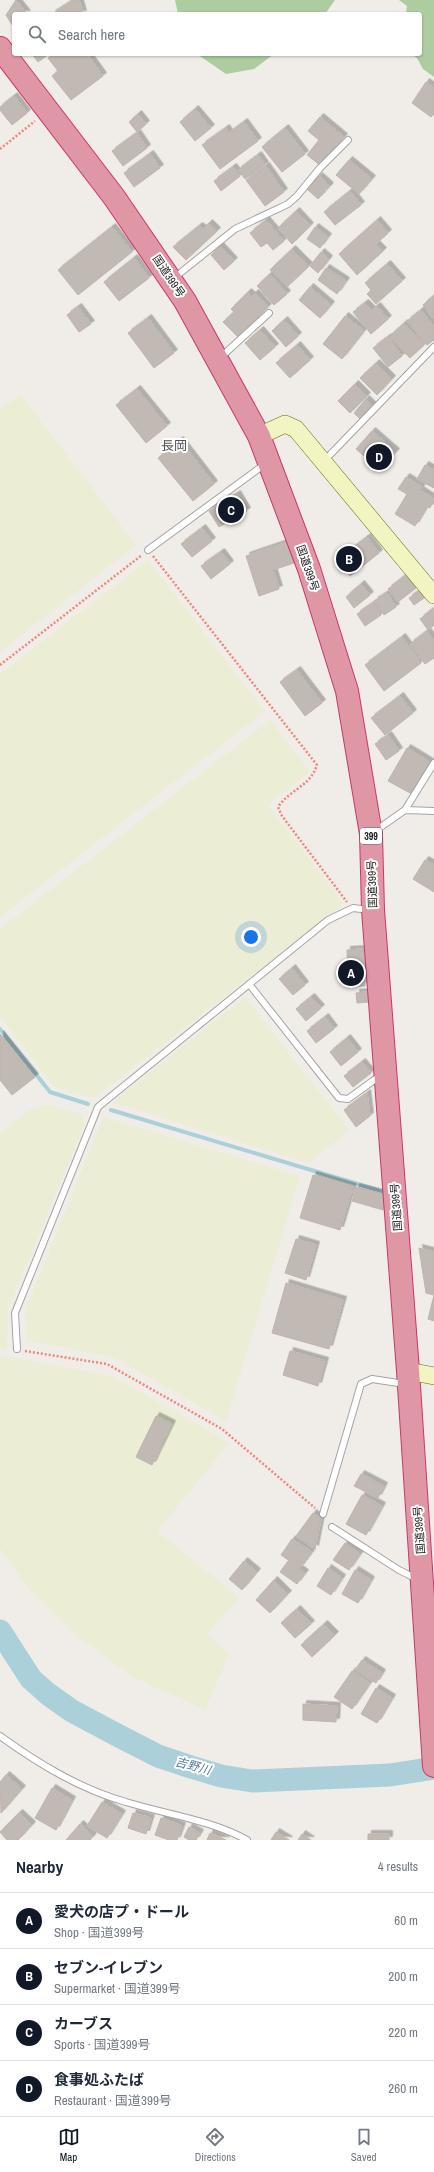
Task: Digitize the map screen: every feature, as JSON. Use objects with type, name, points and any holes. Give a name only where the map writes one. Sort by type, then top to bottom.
[{"type":"highway","name":"国道399号","points":[[0,48],[114,197],[185,301],[218,360],[259,436],[269,461],[309,569],[347,691],[371,834],[363,909],[386,1071],[424,1586],[434,1766]]},
{"type":"street","points":[[259,436],[285,424],[296,429],[434,595]]},
{"type":"street","points":[[409,1378],[434,1376]]},
{"type":"lane","points":[[171,280],[200,255],[235,229],[288,204],[297,196],[320,168],[348,140]]},
{"type":"lane","points":[[218,360],[269,313]]},
{"type":"lane","points":[[324,461],[434,347]]},
{"type":"lane","points":[[148,550],[269,461]]},
{"type":"lane","points":[[371,834],[405,810],[434,763]]},
{"type":"lane","points":[[405,810],[434,812]]},
{"type":"lane","points":[[17,1349],[15,1313],[98,1107],[328,920],[363,909]]},
{"type":"lane","points":[[249,984],[339,1098],[348,1099],[386,1071]]},
{"type":"lane","points":[[323,1514],[361,1384],[372,1379],[409,1378]]},
{"type":"lane","points":[[332,1527],[424,1586]]},
{"type":"lane","points":[[0,1736],[40,1763],[98,1793],[208,1825],[247,1840]]},
{"type":"path","points":[[0,148],[48,111]]},
{"type":"path","points":[[0,665],[148,550],[317,765],[314,776],[282,800],[278,807],[282,816],[363,909]]},
{"type":"path","points":[[17,1349],[107,1364],[222,1429],[323,1514]]},
{"type":"green space","points":[[175,0],[335,0],[326,12],[178,12]]},
{"type":"green space","points":[[399,0],[434,0],[434,77],[423,69],[417,58],[414,56],[422,56],[422,12],[406,12],[407,6]]},
{"type":"green space","points":[[200,56],[271,56],[254,69],[226,74]]},
{"type":"green space","points":[[20,394],[136,545],[0,652],[0,410]]},
{"type":"green space","points":[[148,560],[265,711],[0,917],[0,674]]},
{"type":"green space","points":[[270,720],[310,772],[268,805],[344,904],[94,1098],[54,1087],[0,1017],[0,929]]},
{"type":"green space","points":[[245,997],[349,1130],[309,1163],[112,1102]]},
{"type":"green space","points":[[47,1105],[82,1114],[84,1126],[8,1310],[7,1350],[0,1348],[0,1132],[33,1108]]},
{"type":"green space","points":[[103,1117],[300,1176],[226,1421],[115,1358],[26,1340],[25,1311]]},
{"type":"green space","points":[[0,1355],[112,1376],[218,1436],[229,1444],[157,1531],[239,1598],[207,1634],[229,1655],[205,1710],[133,1677],[76,1635],[27,1587],[0,1548]]},
{"type":"building","points":[[16,0],[25,12],[12,12],[12,25],[6,15]]},
{"type":"building","points":[[74,0],[79,0],[82,12],[55,12]]},
{"type":"building","points":[[34,56],[46,56],[38,62]]},
{"type":"building","points":[[51,56],[88,56],[103,76],[71,100],[52,76],[58,71],[48,58]]},
{"type":"building","points":[[426,82],[434,88],[434,114],[431,117],[412,103]]},
{"type":"building","points":[[14,96],[27,113],[12,125],[0,110],[0,107]]},
{"type":"building","points":[[195,109],[211,128],[195,141],[180,122]]},
{"type":"building","points":[[138,114],[146,124],[137,132],[129,122]]},
{"type":"building","points":[[320,117],[344,137],[320,165],[307,155],[319,140],[308,131]]},
{"type":"building","points":[[244,122],[258,141],[220,169],[202,145],[226,128],[229,133]]},
{"type":"building","points":[[285,128],[305,154],[282,172],[262,147]]},
{"type":"building","points":[[137,133],[147,148],[123,166],[112,151]]},
{"type":"building","points":[[150,154],[160,168],[134,187],[124,173]]},
{"type":"building","points":[[258,155],[265,165],[245,179],[238,170]]},
{"type":"building","points":[[349,160],[372,179],[359,194],[336,175]]},
{"type":"building","points":[[266,166],[284,192],[265,206],[246,180]]},
{"type":"building","points":[[233,167],[240,176],[221,191],[214,181]]},
{"type":"building","points":[[319,176],[330,186],[318,199],[307,189]]},
{"type":"building","points":[[350,191],[361,205],[335,225],[324,212]]},
{"type":"building","points":[[296,211],[310,226],[292,244],[278,228]]},
{"type":"building","points":[[266,220],[284,241],[273,250],[267,243],[261,247],[250,233]]},
{"type":"building","points":[[377,220],[388,233],[376,244],[383,251],[357,275],[339,254]]},
{"type":"building","points":[[209,223],[217,231],[186,260],[173,247],[199,226],[203,229]]},
{"type":"building","points":[[112,227],[132,252],[78,295],[58,270]]},
{"type":"building","points":[[315,227],[328,237],[320,248],[307,239]]},
{"type":"building","points":[[220,246],[234,261],[224,270],[211,255]]},
{"type":"building","points":[[292,249],[309,266],[287,287],[270,270]]},
{"type":"building","points":[[321,252],[329,259],[318,273],[310,266]]},
{"type":"building","points":[[134,258],[149,278],[119,301],[104,282]]},
{"type":"building","points":[[387,264],[402,281],[376,304],[367,294],[371,290],[365,283]]},
{"type":"building","points":[[326,268],[346,281],[337,294],[318,280]]},
{"type":"building","points":[[270,274],[287,294],[274,305],[257,286]]},
{"type":"building","points":[[310,287],[331,305],[320,318],[299,300]]},
{"type":"building","points":[[248,292],[252,296],[255,293],[268,307],[238,337],[223,322],[234,312],[231,309]]},
{"type":"building","points":[[434,295],[434,319],[423,305]]},
{"type":"building","points":[[365,303],[372,310],[377,306],[388,319],[371,334],[353,312]]},
{"type":"building","points":[[78,307],[91,324],[79,332],[67,315]]},
{"type":"building","points":[[421,310],[434,327],[434,340],[427,345],[407,321]]},
{"type":"building","points":[[345,316],[364,331],[342,359],[323,344]]},
{"type":"building","points":[[148,318],[174,353],[154,368],[128,333]]},
{"type":"building","points":[[284,320],[298,336],[286,347],[272,331]]},
{"type":"building","points":[[404,323],[425,344],[410,358],[389,337]]},
{"type":"building","points":[[260,330],[275,347],[260,360],[245,343]]},
{"type":"building","points":[[388,337],[402,356],[388,367],[373,348]]},
{"type":"building","points":[[297,345],[310,360],[290,378],[276,363]]},
{"type":"building","points":[[376,363],[392,379],[377,395],[360,378]]},
{"type":"building","points":[[355,384],[367,396],[350,413],[338,401]]},
{"type":"building","points":[[137,389],[167,426],[146,443],[116,405]]},
{"type":"building","points":[[366,399],[373,406],[360,419],[354,413]]},
{"type":"building","points":[[372,431],[396,452],[380,470],[356,449]]},
{"type":"building","points":[[180,440],[214,484],[193,501],[158,458]]},
{"type":"building","points":[[425,465],[434,470],[434,488],[417,479]]},
{"type":"building","points":[[406,477],[422,487],[420,490],[434,499],[430,508],[427,506],[415,526],[395,514],[407,494],[398,489]]},
{"type":"building","points":[[237,494],[247,511],[219,527],[209,511]]},
{"type":"building","points":[[202,528],[212,541],[192,557],[181,544]]},
{"type":"building","points":[[367,537],[379,553],[350,576],[337,560]]},
{"type":"building","points":[[287,542],[294,563],[273,570],[279,589],[259,596],[246,556]]},
{"type":"building","points":[[221,552],[230,564],[211,579],[201,566]]},
{"type":"building","points":[[406,575],[416,588],[398,602],[388,589]]},
{"type":"building","points":[[361,584],[370,595],[354,608],[346,597]]},
{"type":"building","points":[[422,589],[427,596],[414,605],[409,598]]},
{"type":"building","points":[[387,593],[396,607],[384,615],[374,601]]},
{"type":"building","points":[[373,603],[381,615],[365,626],[357,614]]},
{"type":"building","points":[[434,608],[434,625],[428,630],[420,619]]},
{"type":"building","points":[[427,631],[434,641],[434,658],[425,664],[410,644]]},
{"type":"building","points":[[402,637],[421,663],[384,691],[365,665]]},
{"type":"building","points":[[297,670],[322,703],[305,716],[280,682]]},
{"type":"building","points":[[400,696],[413,713],[385,735],[371,718]]},
{"type":"building","points":[[388,735],[399,751],[386,760],[375,744]]},
{"type":"building","points":[[407,748],[430,762],[412,794],[388,781]]},
{"type":"building","points":[[425,860],[434,865],[434,892],[413,879]]},
{"type":"building","points":[[364,949],[365,986],[348,986],[347,950]]},
{"type":"building","points":[[292,968],[305,985],[293,995],[279,979]]},
{"type":"building","points":[[368,992],[369,1002],[357,1003],[356,993]]},
{"type":"building","points":[[311,997],[321,1008],[306,1021],[296,1009]]},
{"type":"building","points":[[325,1017],[334,1029],[316,1043],[307,1031]]},
{"type":"building","points":[[0,1034],[35,1077],[12,1095],[0,1080]]},
{"type":"building","points":[[347,1038],[358,1052],[341,1066],[330,1052]]},
{"type":"building","points":[[362,1062],[371,1073],[353,1087],[344,1076]]},
{"type":"building","points":[[367,1093],[370,1116],[356,1127],[344,1110]]},
{"type":"building","points":[[313,1175],[353,1187],[340,1230],[300,1218]]},
{"type":"building","points":[[356,1187],[387,1195],[383,1210],[352,1201]]},
{"type":"building","points":[[296,1239],[316,1245],[306,1280],[285,1273]]},
{"type":"building","points":[[419,1248],[434,1252],[434,1295],[426,1293]]},
{"type":"building","points":[[286,1283],[343,1300],[329,1349],[272,1333]]},
{"type":"building","points":[[434,1295],[434,1321],[428,1319]]},
{"type":"building","points":[[290,1351],[325,1361],[318,1386],[283,1375]]},
{"type":"building","points":[[156,1416],[172,1424],[152,1465],[136,1457]]},
{"type":"building","points":[[361,1474],[384,1486],[378,1498],[354,1486]]},
{"type":"building","points":[[362,1495],[382,1506],[366,1535],[346,1524]]},
{"type":"building","points":[[313,1513],[321,1519],[315,1549],[296,1536]]},
{"type":"building","points":[[292,1539],[312,1552],[300,1568],[281,1555]]},
{"type":"building","points":[[345,1543],[360,1554],[349,1570],[333,1560]]},
{"type":"building","points":[[244,1561],[257,1572],[242,1590],[229,1579]]},
{"type":"building","points":[[288,1561],[305,1573],[297,1584],[280,1572]]},
{"type":"building","points":[[328,1568],[342,1578],[331,1595],[317,1586]]},
{"type":"building","points":[[355,1570],[371,1580],[358,1603],[342,1594]]},
{"type":"building","points":[[274,1580],[288,1594],[270,1613],[256,1600]]},
{"type":"building","points":[[297,1609],[311,1624],[295,1638],[281,1623]]},
{"type":"building","points":[[324,1624],[335,1635],[312,1657],[301,1645]]},
{"type":"building","points":[[362,1660],[382,1673],[376,1683],[355,1670]]},
{"type":"building","points":[[352,1671],[370,1683],[352,1709],[334,1697]]},
{"type":"building","points":[[376,1688],[392,1698],[377,1723],[361,1714]]},
{"type":"building","points":[[303,1704],[337,1706],[336,1722],[303,1720]]},
{"type":"building","points":[[6,1775],[22,1789],[1,1813],[0,1782]]},
{"type":"building","points":[[52,1788],[72,1800],[56,1830],[35,1818]]},
{"type":"building","points":[[102,1802],[122,1814],[107,1838],[87,1826]]},
{"type":"building","points":[[19,1813],[32,1825],[18,1840],[7,1840],[0,1832]]},
{"type":"building","points":[[133,1813],[151,1818],[146,1834],[128,1828]]},
{"type":"building","points":[[161,1818],[182,1826],[177,1840],[169,1840],[155,1835]]},
{"type":"building","points":[[80,1824],[93,1836],[90,1840],[66,1840]]},
{"type":"building","points":[[189,1827],[200,1833],[196,1840],[189,1840],[184,1837]]},
{"type":"building","points":[[276,1832],[289,1840],[271,1840]]},
{"type":"building","points":[[210,1833],[226,1840],[207,1840]]},
{"type":"building","points":[[302,1834],[311,1840],[298,1840]]},
{"type":"building","points":[[368,1834],[389,1834],[389,1840],[368,1840]]},
{"type":"waterway","points":[[0,1029],[50,1092],[88,1104]]},
{"type":"waterway","points":[[111,1110],[381,1191]]},
{"type":"waterway","name":"吉野川","points":[[0,1631],[31,1679],[48,1694],[72,1711],[158,1756],[191,1767],[221,1776],[252,1781],[390,1775],[434,1768]]},
{"type":"place","name":"食事処ふたば","points":[[379,457]]},
{"type":"place","name":"カーブス","points":[[231,510]]},
{"type":"place","name":"セブン-イレブン","points":[[349,559]]},
{"type":"place","name":"愛犬の店プ・ドール","points":[[351,973]]},
{"type":"district","name":"長岡","points":[[174,445]]}]
